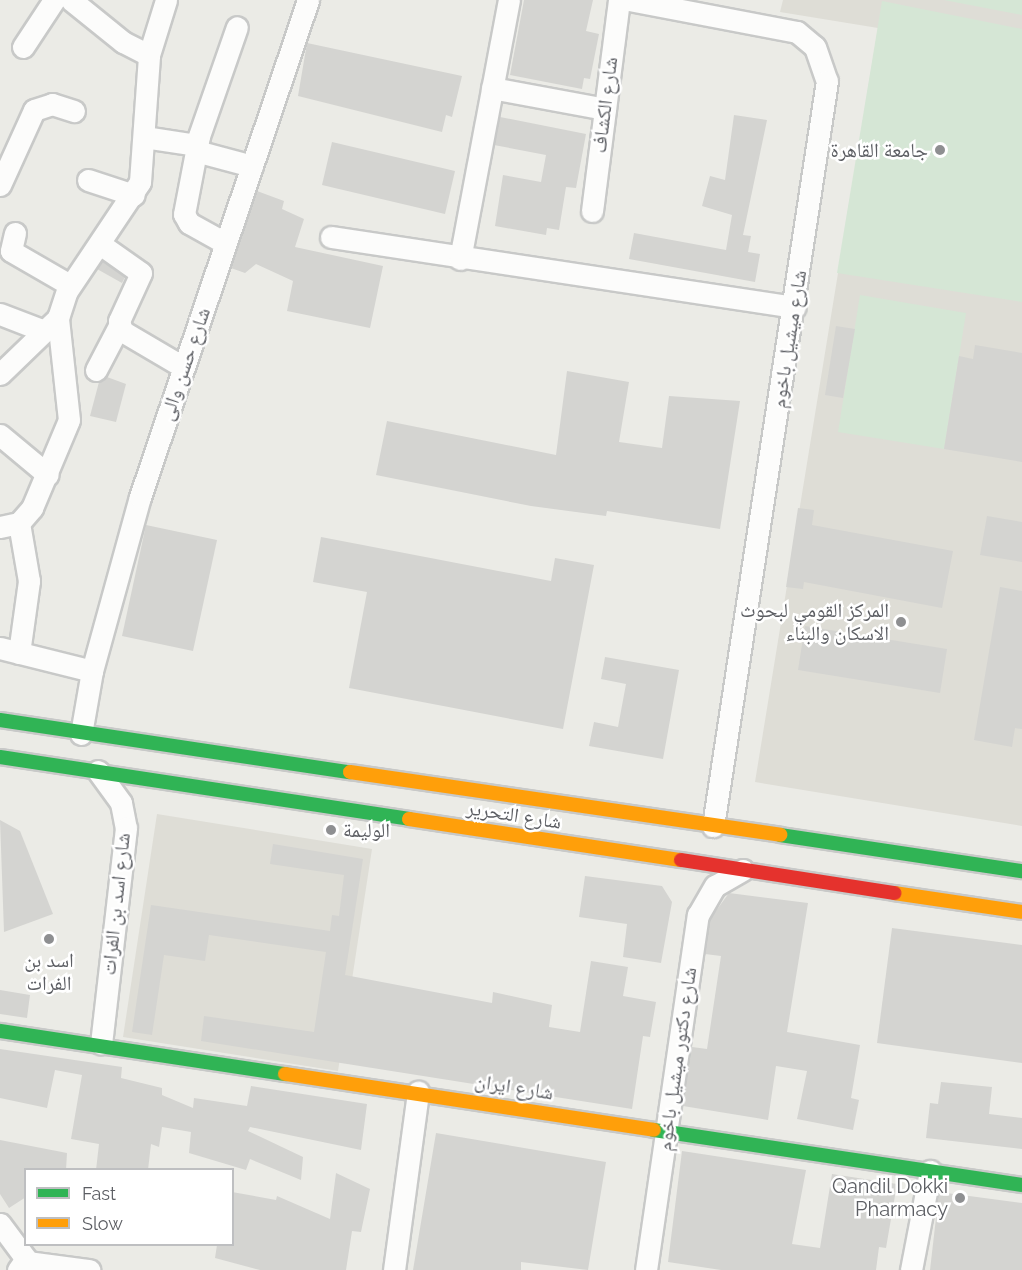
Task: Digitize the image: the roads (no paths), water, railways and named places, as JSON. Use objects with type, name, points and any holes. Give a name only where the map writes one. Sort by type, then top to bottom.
[{"type":"main road","name":"شارع التحرير","points":[[0,720],[81,734],[1022,872]]},
{"type":"main road","name":"شارع التحرير","points":[[0,757],[1019,910]]},
{"type":"main road","points":[[309,767],[321,785],[311,804]]},
{"type":"main road","points":[[394,816],[382,796],[397,779]]},
{"type":"main road","name":"شارع ايران","points":[[0,1030],[1022,1185]]},
{"type":"street","points":[[23,47],[54,0]]},
{"type":"street","points":[[2,369],[51,325],[70,285],[134,195],[144,165],[149,55],[166,0]]},
{"type":"street","name":"شارع حسن والى","points":[[81,734],[92,671],[140,497],[308,0]]},
{"type":"street","points":[[460,259],[509,0]]},
{"type":"street","name":"شارع الكشاف","points":[[592,210],[619,0]]},
{"type":"street","name":"شارع ميشيل باخوم","points":[[629,0],[785,27],[807,39],[822,58],[826,93],[795,307],[713,826]]},
{"type":"street","points":[[78,3],[123,42],[149,55]]},
{"type":"street","points":[[225,243],[184,218],[197,148],[237,27]]},
{"type":"street","points":[[492,88],[605,109]]},
{"type":"street","points":[[0,185],[34,110],[52,104],[74,111]]},
{"type":"street","points":[[144,137],[197,148],[252,166]]},
{"type":"street","points":[[88,180],[134,195]]},
{"type":"street","points":[[15,233],[11,251],[70,285]]},
{"type":"street","points":[[331,237],[460,259],[795,307]]},
{"type":"street","points":[[96,370],[119,326],[141,273],[100,244]]},
{"type":"street","points":[[0,314],[51,325]]},
{"type":"street","points":[[51,325],[72,405],[48,475],[9,525],[29,581],[9,650],[92,671]]},
{"type":"street","points":[[119,326],[183,367]]},
{"type":"street","points":[[0,435],[48,475]]},
{"type":"street","name":"شارع اسد بن الفرات","points":[[99,771],[121,802],[126,828],[101,1044]]},
{"type":"street","name":"شارع دكتور ميشيل باخوم","points":[[646,1270],[698,915],[715,886],[744,870]]},
{"type":"street","points":[[394,1270],[418,1092]]},
{"type":"street","points":[[911,1270],[930,1171]]},
{"type":"street","points":[[0,1224],[22,1266],[89,1270]]},
{"type":"place","name":"جامعة القاهرة","points":[[940,150]]},
{"type":"place","name":"المركز القومي لبحوث الاسكان والبناء","points":[[901,622]]},
{"type":"place","name":"الوليمة","points":[[331,830]]},
{"type":"place","name":"اسد بن الفرات","points":[[49,939]]},
{"type":"place","name":"Qandil Dokki Pharmacy","points":[[960,1198]]}]
